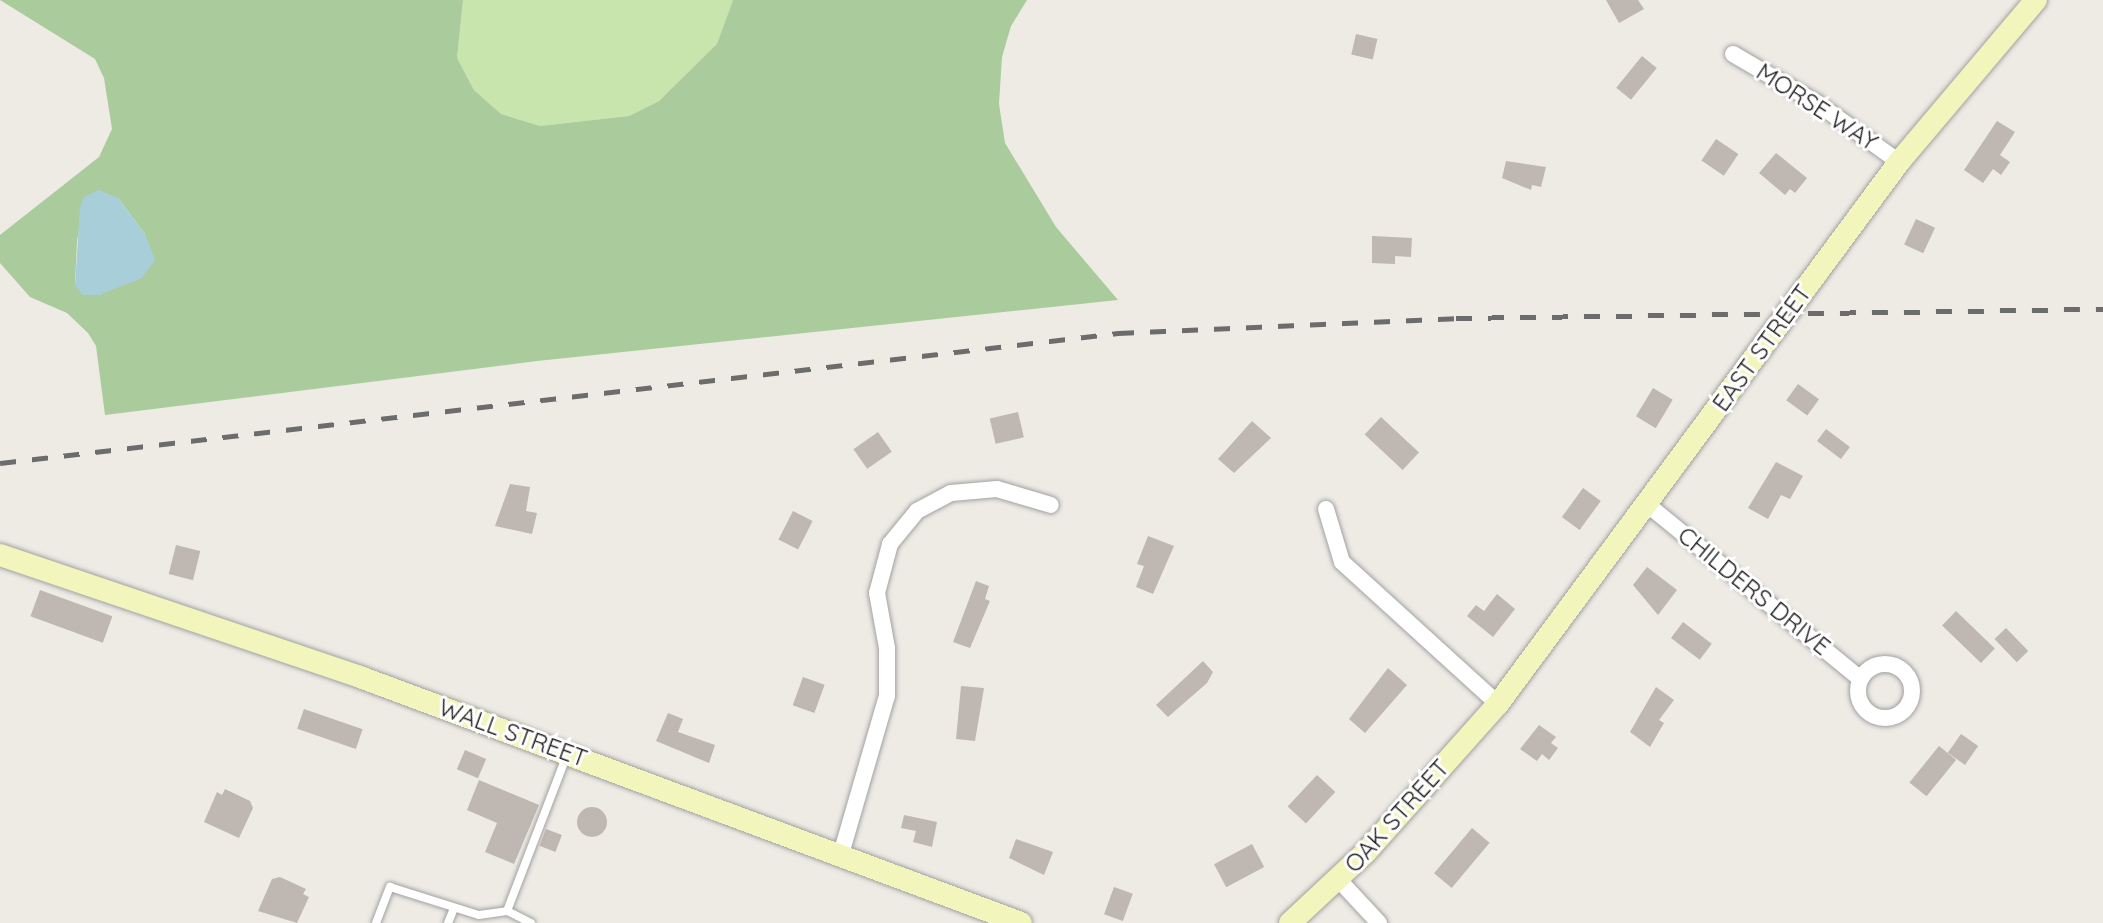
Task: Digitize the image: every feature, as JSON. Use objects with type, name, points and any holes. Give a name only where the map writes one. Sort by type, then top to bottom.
[{"type":"main road","name":"EAST STREET","points":[[1498,704],[1899,162],[2036,0]]},
{"type":"main road","name":"WALL STREET","points":[[0,555],[567,753],[1021,923]]},
{"type":"main road","name":"OAK STREET","points":[[1290,923],[1339,880],[1498,704]]},
{"type":"street","name":"MORSE WAY","points":[[1733,54],[1817,103],[1899,162]]},
{"type":"street","points":[[841,854],[887,696],[887,648],[877,593],[890,544],[917,511],[951,493],[997,489],[1051,505]]},
{"type":"street","name":"CHILDERS DRIVE","points":[[1648,505],[1859,678]]},
{"type":"street","points":[[1326,509],[1342,562],[1498,704]]},
{"type":"street","points":[[1339,880],[1379,923]]},
{"type":"lane","points":[[507,911],[567,753]]},
{"type":"lane","points":[[376,923],[390,887],[479,915],[507,911],[531,923]]},
{"type":"lane","points":[[448,923],[454,908]]},
{"type":"green space","points":[[0,0],[463,0],[457,58],[474,90],[501,114],[540,126],[629,116],[659,101],[717,44],[733,0],[1027,0],[1011,26],[1002,57],[999,104],[1005,143],[1056,227],[1118,300],[537,361],[105,415],[96,346],[88,333],[67,313],[30,297],[0,263],[0,235],[99,157],[112,129],[104,78],[95,59]],"holes":[[[118,198],[145,234],[123,284],[99,295],[75,285],[79,230]]]},
{"type":"green space","points":[[463,0],[733,0],[717,45],[659,101],[629,116],[540,126],[501,114],[474,90],[457,58]]},
{"type":"water","points":[[99,190],[118,198],[145,234],[155,260],[142,278],[99,295],[83,295],[75,285],[80,207],[84,197]]},
{"type":"building","points":[[1606,0],[1638,0],[1644,9],[1619,23]]},
{"type":"building","points":[[1356,34],[1377,39],[1373,59],[1351,54]]},
{"type":"building","points":[[1642,56],[1657,68],[1631,100],[1616,88]]},
{"type":"building","points":[[1997,121],[2015,132],[2000,155],[2010,162],[2001,175],[1993,169],[1983,183],[1964,170]]},
{"type":"building","points":[[1716,139],[1738,154],[1724,176],[1701,161]]},
{"type":"building","points":[[1776,153],[1807,178],[1795,193],[1790,189],[1785,195],[1759,173]]},
{"type":"building","points":[[1506,161],[1546,167],[1541,187],[1532,185],[1531,190],[1502,178]]},
{"type":"building","points":[[1916,219],[1935,228],[1923,253],[1904,244]]},
{"type":"building","points":[[1372,236],[1412,238],[1411,257],[1395,256],[1395,264],[1372,263]]},
{"type":"building","points":[[1798,384],[1819,399],[1807,415],[1786,400]]},
{"type":"building","points":[[1653,388],[1673,400],[1656,428],[1636,416]]},
{"type":"building","points":[[1018,412],[1024,437],[996,444],[990,419]]},
{"type":"building","points":[[1381,417],[1419,452],[1403,470],[1365,435]]},
{"type":"building","points":[[1252,421],[1271,438],[1234,473],[1218,459]]},
{"type":"building","points":[[1826,429],[1850,447],[1841,459],[1817,441]]},
{"type":"building","points":[[878,432],[892,452],[867,469],[853,449]]},
{"type":"building","points":[[1776,462],[1803,476],[1790,499],[1781,495],[1768,519],[1748,508]]},
{"type":"building","points":[[510,484],[530,487],[526,511],[537,513],[532,534],[495,526]]},
{"type":"building","points":[[1583,488],[1601,501],[1580,530],[1562,517]]},
{"type":"building","points":[[793,511],[813,521],[798,549],[778,540]]},
{"type":"building","points":[[1148,536],[1174,546],[1153,594],[1136,587],[1144,566],[1137,564]]},
{"type":"building","points":[[176,545],[200,551],[193,580],[169,574]]},
{"type":"building","points":[[1647,567],[1677,590],[1658,615],[1633,585]]},
{"type":"building","points":[[976,581],[989,586],[985,599],[990,601],[970,648],[953,642]]},
{"type":"building","points":[[40,590],[112,616],[103,643],[30,616]]},
{"type":"building","points":[[1497,594],[1515,609],[1493,637],[1467,616],[1476,605],[1484,611]]},
{"type":"building","points":[[1956,611],[1995,649],[1981,663],[1942,625]]},
{"type":"building","points":[[1683,622],[1712,644],[1700,660],[1671,638]]},
{"type":"building","points":[[2006,628],[2028,651],[2017,662],[1994,639]]},
{"type":"building","points":[[1203,661],[1213,672],[1207,683],[1168,717],[1156,705]]},
{"type":"building","points":[[1388,668],[1407,685],[1365,733],[1349,719]]},
{"type":"building","points":[[803,677],[825,685],[814,713],[793,705]]},
{"type":"building","points":[[961,686],[984,688],[975,741],[956,739]]},
{"type":"building","points":[[1656,687],[1674,700],[1659,720],[1664,723],[1650,747],[1630,732]]},
{"type":"building","points":[[304,709],[363,729],[356,749],[297,729]]},
{"type":"building","points":[[668,713],[683,719],[678,732],[715,745],[709,763],[656,741]]},
{"type":"building","points":[[1539,725],[1556,737],[1551,743],[1558,748],[1549,760],[1542,754],[1537,761],[1520,749]]},
{"type":"building","points":[[1961,734],[1978,746],[1965,765],[1948,753]]},
{"type":"building","points":[[1939,746],[1956,760],[1927,796],[1909,783]]},
{"type":"building","points":[[465,750],[486,759],[478,778],[457,769]]},
{"type":"building","points":[[1317,775],[1335,792],[1306,823],[1288,806]]},
{"type":"building","points":[[479,780],[539,805],[514,864],[485,852],[497,823],[467,810]]},
{"type":"building","points":[[225,789],[250,801],[253,808],[239,838],[204,822],[217,792],[222,795]]},
{"type":"building","points":[[592,807],[598,808],[606,816],[606,828],[598,836],[592,837],[586,836],[578,828],[577,822],[578,816],[586,808]]},
{"type":"building","points":[[904,815],[937,822],[932,847],[913,842],[916,831],[901,828]]},
{"type":"building","points":[[1472,828],[1490,843],[1452,888],[1434,873]]},
{"type":"building","points":[[546,829],[562,835],[555,852],[540,846]]},
{"type":"building","points":[[1016,839],[1053,852],[1044,875],[1009,858]]},
{"type":"building","points":[[1252,844],[1264,867],[1226,887],[1214,864]]},
{"type":"building","points":[[280,877],[306,889],[303,894],[309,897],[297,923],[258,911],[272,879]]},
{"type":"building","points":[[1114,887],[1133,894],[1123,921],[1104,914]]},
{"type":"railway","points":[[0,463],[1118,333],[1456,318],[2103,309]]}]
